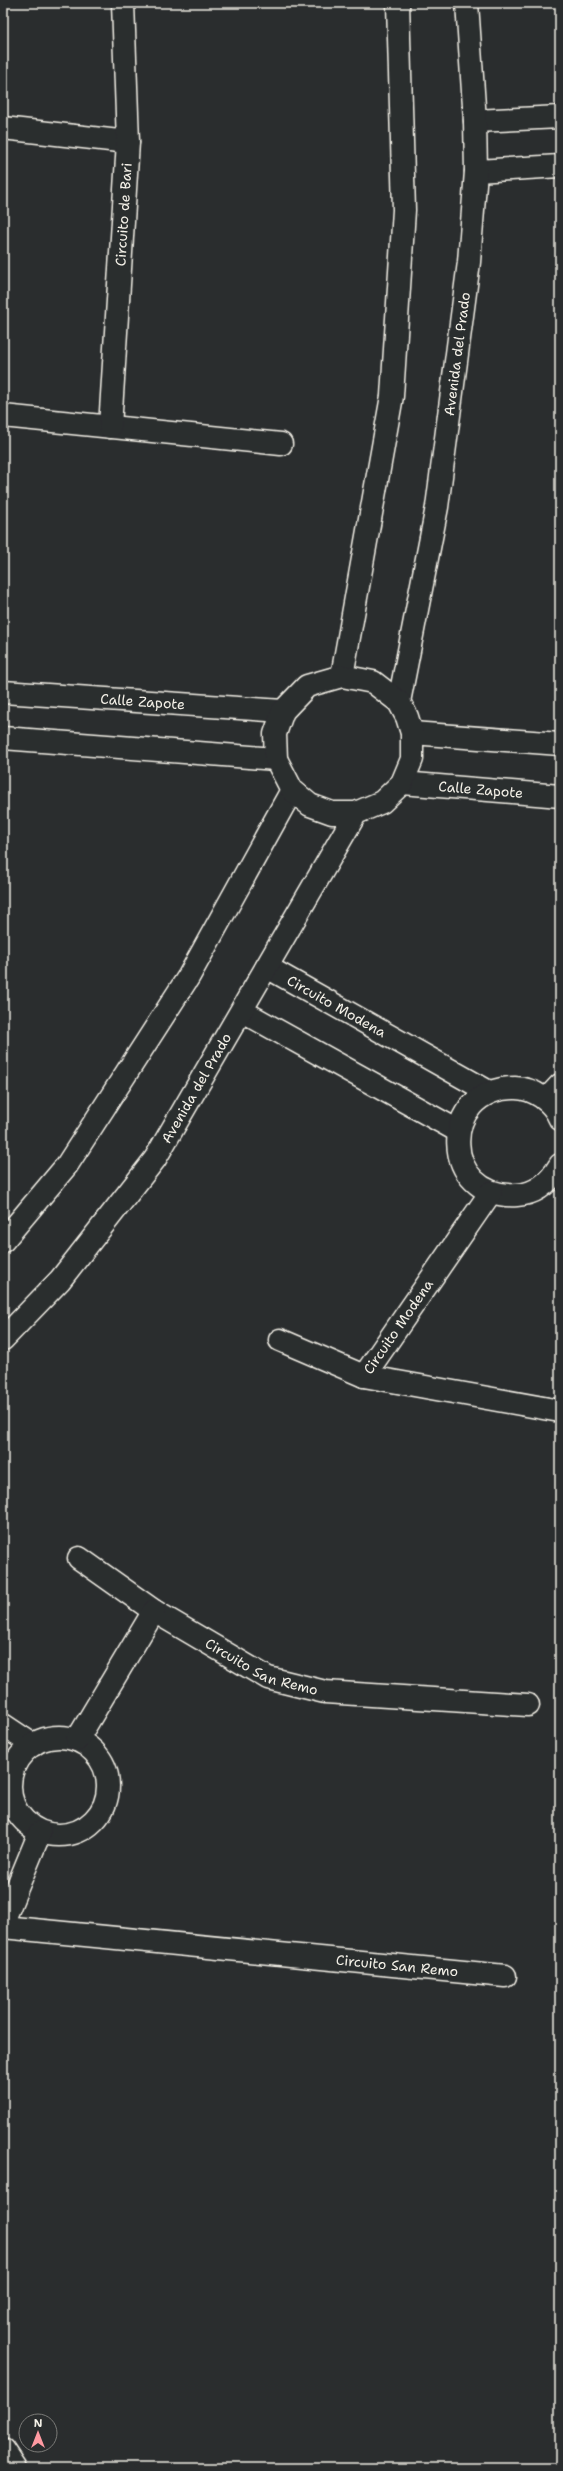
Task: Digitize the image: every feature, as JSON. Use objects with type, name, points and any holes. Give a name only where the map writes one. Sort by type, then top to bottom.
[{"type":"street","name":"Circuito de Bari","points":[[110,427],[128,142],[123,3]]},
{"type":"street","points":[[342,676],[392,396],[404,210],[398,3]]},
{"type":"street","name":"Avenida del Prado","points":[[398,702],[437,507],[469,262],[476,171],[475,121],[467,3]]},
{"type":"street","points":[[475,121],[560,117]]},
{"type":"street","points":[[3,128],[128,142]]},
{"type":"street","points":[[476,171],[560,166]]},
{"type":"street","points":[[3,416],[281,444]]},
{"type":"street","points":[[342,676],[373,682],[398,702],[407,716],[412,732],[412,759],[402,783],[382,802],[356,813],[332,813],[310,805],[292,790],[276,759],[275,734],[283,711],[307,686],[342,676]]},
{"type":"street","name":"Calle Zapote","points":[[3,692],[283,711]]},
{"type":"street","points":[[412,732],[560,744]]},
{"type":"street","points":[[3,738],[276,759]]},
{"type":"street","name":"Calle Zapote","points":[[402,783],[560,796]]},
{"type":"street","points":[[3,1241],[67,1165],[184,982],[292,790]]},
{"type":"street","name":"Avenida del Prado","points":[[3,1339],[60,1280],[155,1159],[356,813]]},
{"type":"street","name":"Circuito Modena","points":[[267,967],[489,1092]]},
{"type":"street","points":[[242,1011],[458,1131]]},
{"type":"street","points":[[560,1119],[553,1092],[533,1092],[518,1088],[504,1088],[489,1092],[475,1101],[464,1115],[458,1131],[458,1149],[463,1167],[475,1182],[491,1192],[507,1196],[524,1194],[540,1188],[553,1177],[560,1165]]},
{"type":"street","name":"Circuito Modena","points":[[491,1192],[364,1376],[560,1411]]},
{"type":"street","points":[[280,1340],[364,1376]]},
{"type":"street","name":"Circuito San Remo","points":[[79,1558],[154,1611],[268,1678],[325,1692],[528,1706]]},
{"type":"street","points":[[78,1740],[154,1611]]},
{"type":"street","points":[[3,1725],[33,1745]]},
{"type":"street","points":[[63,1737],[78,1740],[91,1748],[104,1767],[108,1790],[105,1804],[97,1818],[78,1831],[56,1835],[40,1832],[27,1824],[7,1796],[13,1768],[21,1755],[33,1745],[47,1738],[63,1737]]},
{"type":"street","points":[[3,1922],[40,1832]]},
{"type":"street","name":"Circuito San Remo","points":[[3,1927],[505,1976]]},
{"type":"street","points":[[3,2450],[15,2468]]}]
